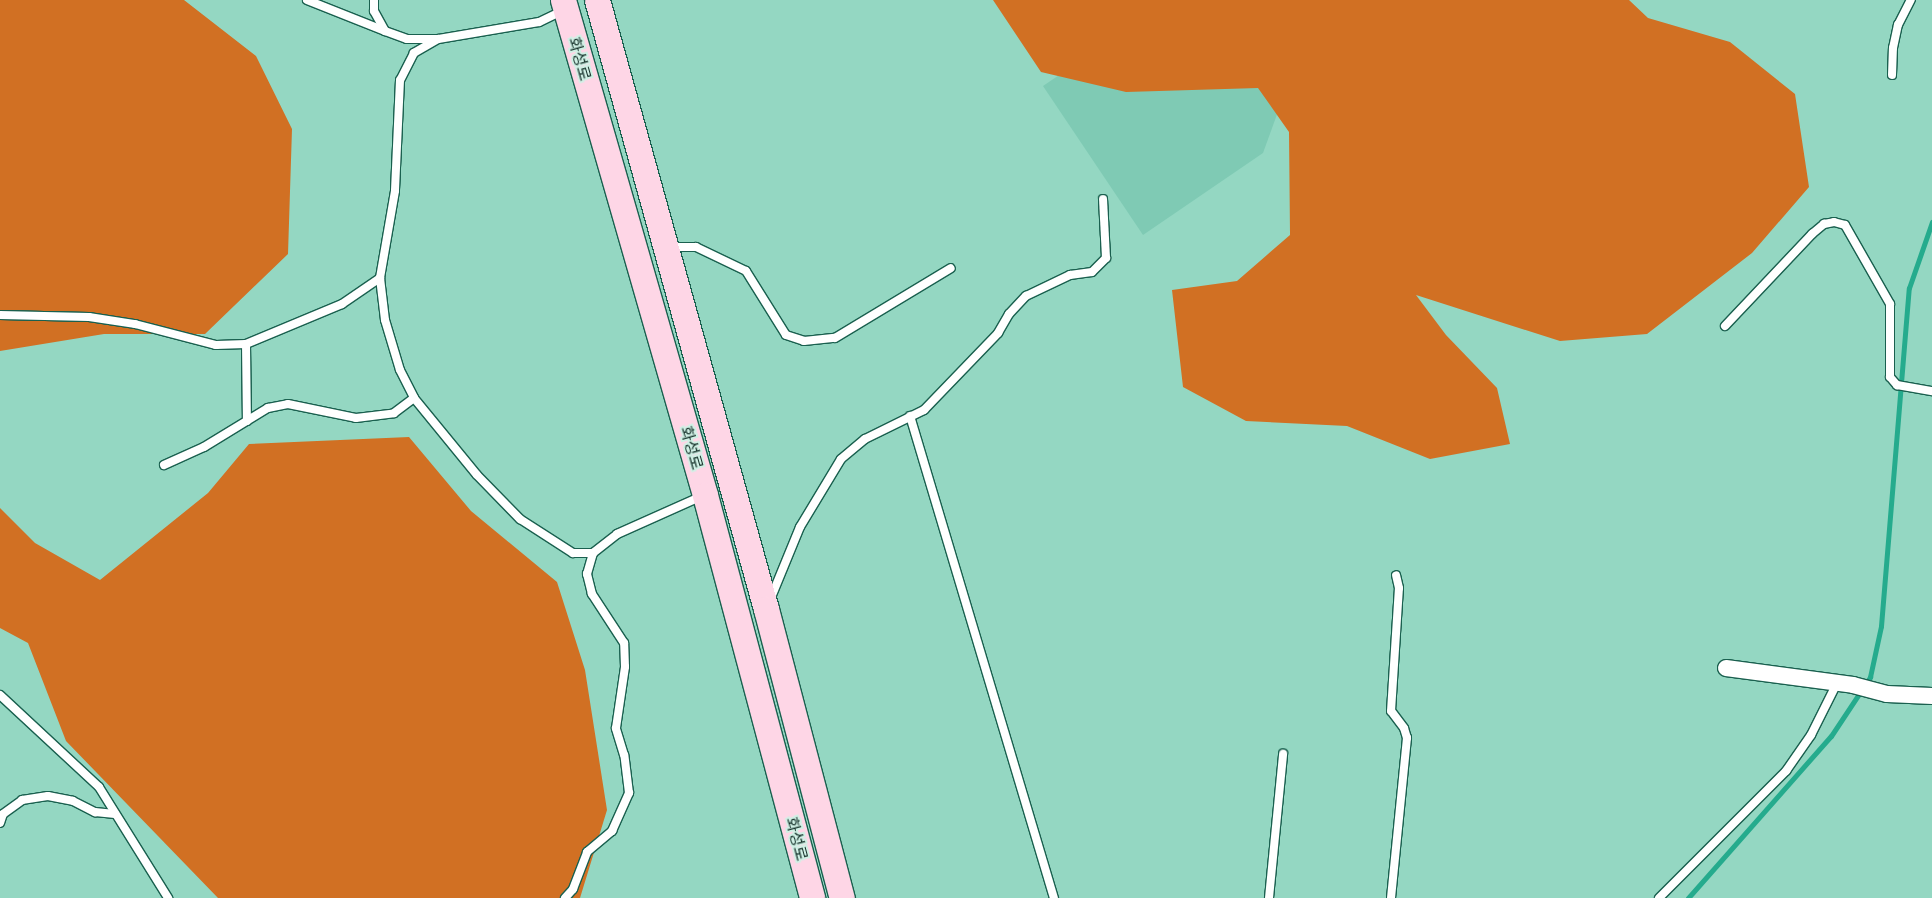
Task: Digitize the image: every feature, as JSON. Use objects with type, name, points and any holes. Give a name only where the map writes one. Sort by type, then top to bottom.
[{"type":"main road","name":"화성로","points":[[597,0],[766,609],[842,898]]},
{"type":"main road","name":"화성로","points":[[564,5],[705,495],[812,898]]},
{"type":"street","points":[[1726,668],[1845,684],[1887,694],[1932,696]]},
{"type":"lane","points":[[306,0],[407,39],[438,39],[539,22],[564,5]]},
{"type":"lane","points":[[374,0],[374,11],[385,30]]},
{"type":"lane","points":[[1892,75],[1893,48],[1898,24],[1911,0]]},
{"type":"lane","points":[[438,39],[414,53],[400,80],[396,191],[380,278],[385,320],[400,370],[414,398],[477,475],[520,519],[573,553],[592,553],[617,534],[705,495]]},
{"type":"lane","points":[[766,609],[800,527],[841,459],[864,439],[924,410],[949,387],[1026,296],[1045,284],[1092,272],[1106,258],[1103,199]]},
{"type":"lane","points":[[1725,326],[1812,234],[1824,224],[1834,222],[1845,226],[1890,304],[1893,315],[1888,366],[1890,377],[1897,385],[1921,390],[1932,390]]},
{"type":"lane","points":[[664,247],[696,247],[746,271],[786,335],[804,341],[835,338],[951,268]]},
{"type":"lane","points":[[0,315],[89,317],[135,324],[216,345],[246,344],[342,304],[380,278]]},
{"type":"lane","points":[[246,344],[247,420]]},
{"type":"lane","points":[[164,465],[204,447],[268,408],[288,404],[356,418],[394,413],[414,398]]},
{"type":"lane","points":[[910,416],[1054,898]]},
{"type":"lane","points":[[565,898],[573,890],[587,852],[612,831],[629,792],[624,755],[616,728],[625,667],[624,643],[592,594],[587,574],[592,553]]},
{"type":"lane","points":[[1391,898],[1407,738],[1404,728],[1392,711],[1400,588],[1396,575]]},
{"type":"lane","points":[[1659,898],[1795,760],[1845,684]]},
{"type":"lane","points":[[0,695],[99,787],[168,898]]},
{"type":"lane","points":[[1269,898],[1283,754]]},
{"type":"lane","points":[[0,823],[2,814],[22,800],[48,796],[73,801],[96,812],[115,814]]},
{"type":"shaded area","points":[[0,0],[184,0],[256,56],[292,129],[288,254],[205,334],[104,334],[0,351]]},
{"type":"shaded area","points":[[993,0],[1629,0],[1648,18],[1730,42],[1795,94],[1809,187],[1752,253],[1647,334],[1560,341],[1416,295],[1446,335],[1497,388],[1510,444],[1430,459],[1347,426],[1246,421],[1183,387],[1172,290],[1237,281],[1290,235],[1289,132],[1258,88],[1126,92],[1041,72]]},
{"type":"shaded area","points":[[1170,0],[1309,26],[1263,153],[1143,235],[1043,86]]},
{"type":"shaded area","points":[[409,437],[471,511],[557,582],[585,670],[607,810],[580,898],[218,898],[66,741],[28,643],[0,628],[0,508],[35,543],[100,580],[208,493],[249,444]]},
{"type":"waterway","points":[[1688,898],[1831,736],[1870,677],[1881,626],[1909,288],[1932,222]]}]
